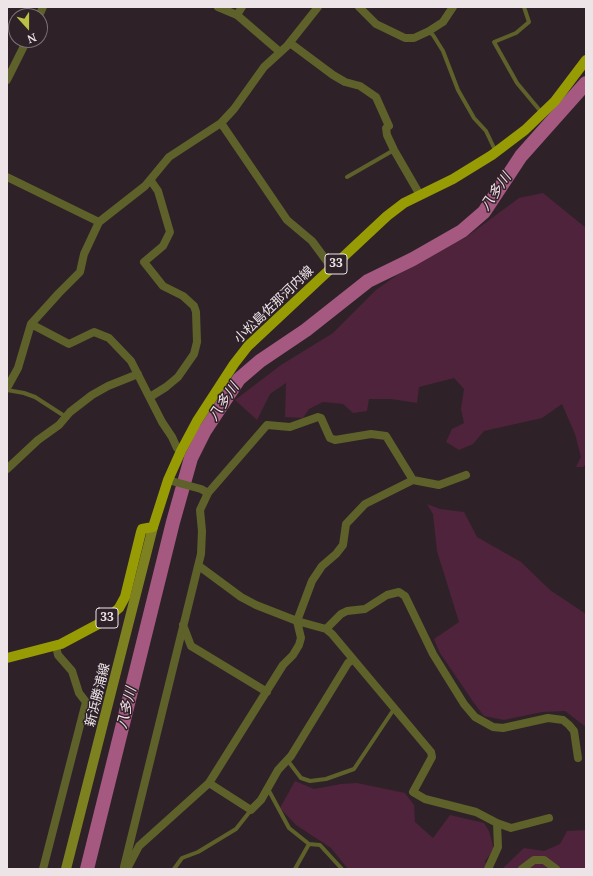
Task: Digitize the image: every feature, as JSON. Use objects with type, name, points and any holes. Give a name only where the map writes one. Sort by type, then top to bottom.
[{"type":"main road","name":"小松島佐那河内線","points":[[153,527],[171,481],[180,451],[197,421],[234,364],[248,346],[387,216],[404,203],[453,179],[496,152],[525,130],[555,100],[586,60]]},
{"type":"main road","name":"33","points":[[7,658],[56,646],[104,621],[119,608],[125,597],[142,529],[153,527]]},
{"type":"main road","name":"新浜勝浦線","points":[[66,869],[153,527]]},
{"type":"street","points":[[218,7],[237,15],[280,52]]},
{"type":"street","points":[[237,15],[242,7]]},
{"type":"street","points":[[7,389],[18,368],[31,324],[80,272],[84,254],[99,222],[151,180],[169,157],[221,123],[234,110],[264,67],[290,43],[318,7]]},
{"type":"street","points":[[359,7],[376,24],[405,38],[414,38],[444,22],[453,7]]},
{"type":"street","points":[[290,43],[345,82],[360,86],[376,97],[389,126],[386,128],[387,135],[420,195]]},
{"type":"street","points":[[7,80],[23,48]]},
{"type":"street","points":[[221,123],[287,220],[314,244],[332,268]]},
{"type":"street","points":[[7,177],[99,222]]},
{"type":"street","points":[[150,397],[178,377],[194,354],[197,342],[196,312],[194,306],[184,296],[163,286],[144,262],[163,246],[170,232],[158,191],[151,180]]},
{"type":"street","points":[[31,324],[69,344],[94,332],[101,333],[109,338],[122,351],[138,374],[176,448],[180,451]]},
{"type":"street","points":[[7,469],[38,440],[59,425],[66,416],[92,395],[138,374]]},
{"type":"street","points":[[124,869],[183,625],[199,566],[202,531],[200,510],[204,491],[268,425],[290,427],[318,417],[321,418],[330,438],[335,440],[371,434],[386,436],[413,480]]},
{"type":"street","points":[[127,869],[139,846],[209,783],[283,665],[293,655],[301,638],[297,621],[318,571],[342,545],[346,524],[365,504],[413,480],[439,485],[466,474]]},
{"type":"street","points":[[171,481],[204,491]]},
{"type":"street","points":[[199,566],[241,597],[297,621],[326,629],[431,752],[432,757],[413,792],[425,799],[476,812],[496,823],[511,828],[549,818]]},
{"type":"street","points":[[326,629],[341,614],[347,611],[365,609],[387,595],[399,592],[405,596],[433,654],[464,704],[475,717],[493,728],[503,728],[548,718],[563,720],[569,724],[574,731],[578,758]]},
{"type":"street","points":[[183,625],[191,646],[267,692]]},
{"type":"street","points":[[43,869],[86,702],[79,693],[72,671],[58,655],[56,646]]},
{"type":"street","points":[[209,783],[250,810],[268,789],[278,770],[288,760],[348,664],[352,660]]},
{"type":"street","points":[[488,869],[498,846],[496,823]]},
{"type":"street","points":[[522,869],[534,860],[544,860],[556,869]]},
{"type":"lane","points":[[524,7],[529,22],[516,33],[494,42],[517,83],[542,113]]},
{"type":"lane","points":[[429,31],[443,51],[458,90],[474,118],[486,131],[496,152]]},
{"type":"lane","points":[[347,177],[394,150]]},
{"type":"lane","points":[[7,389],[35,397],[66,416]]},
{"type":"lane","points":[[288,760],[301,778],[310,781],[326,779],[354,769],[394,709]]},
{"type":"lane","points":[[268,789],[289,828],[309,844],[320,845],[342,869]]},
{"type":"lane","points":[[174,869],[182,858],[198,852],[236,828],[250,810]]},
{"type":"lane","points":[[295,869],[309,844]]},
{"type":"shaded area","points":[[543,193],[586,228],[586,464],[583,467],[576,467],[581,457],[575,434],[562,404],[542,418],[484,431],[473,444],[459,450],[446,442],[452,429],[464,423],[461,409],[464,389],[454,378],[419,387],[417,403],[391,399],[369,399],[367,411],[353,413],[343,404],[323,402],[309,409],[303,418],[285,417],[286,383],[270,394],[257,420],[235,400],[281,365],[333,333],[376,290],[425,255],[465,238],[519,198]]},
{"type":"shaded area","points":[[427,504],[440,509],[464,512],[477,537],[521,562],[550,590],[586,614],[586,727],[565,711],[542,712],[504,720],[484,716],[474,703],[440,653],[434,639],[459,622],[437,551],[433,514]]},
{"type":"shaded area","points":[[295,781],[314,789],[341,784],[357,783],[405,793],[414,805],[415,822],[433,838],[450,815],[484,823],[489,831],[494,849],[485,861],[487,869],[348,869],[331,848],[296,825],[280,808]]},
{"type":"shaded area","points":[[586,830],[586,869],[502,869],[524,848],[544,851],[560,844],[567,831]]},
{"type":"waterway","name":"八多川","points":[[87,869],[173,522],[191,458],[204,432],[239,379],[260,361],[306,330],[368,281],[413,259],[462,231],[484,212],[521,156],[586,83]]}]
